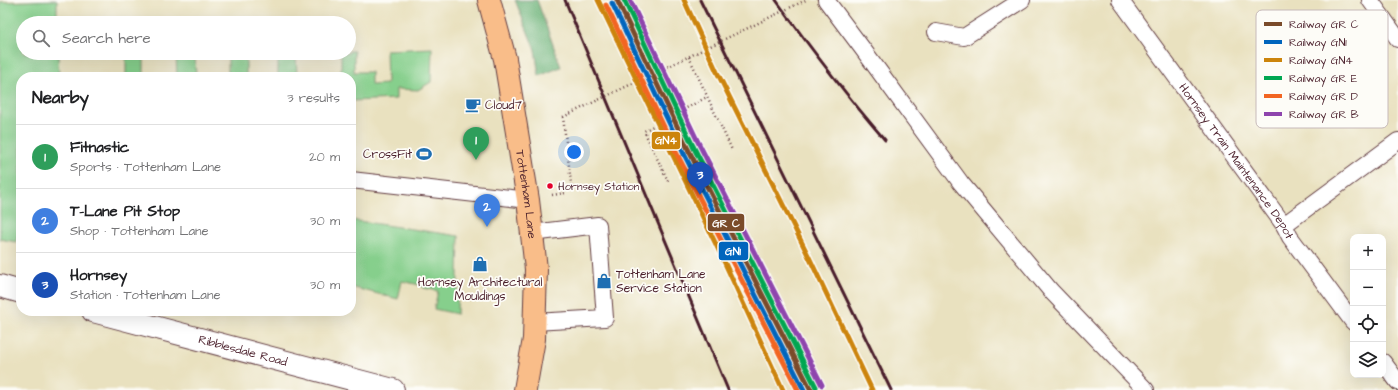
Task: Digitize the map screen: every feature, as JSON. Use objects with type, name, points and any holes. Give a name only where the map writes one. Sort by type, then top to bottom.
[{"type":"main road","name":"Tottenham Lane","points":[[489,0],[505,59],[528,200],[536,269],[534,339],[525,390]]},
{"type":"street","points":[[0,286],[16,291]]},
{"type":"street","name":"Ribblesdale Road","points":[[113,316],[393,390]]},
{"type":"lane","points":[[826,0],[961,183],[1046,285],[1146,390]]},
{"type":"lane","points":[[936,32],[964,37],[1022,0]]},
{"type":"lane","name":"Hornsey Train Maintenance Depot","points":[[1120,0],[1350,318]]},
{"type":"lane","points":[[1370,0],[1377,10]]},
{"type":"lane","points":[[1388,25],[1398,39]]},
{"type":"lane","points":[[1284,225],[1398,141]]},
{"type":"lane","points":[[356,181],[528,200]]},
{"type":"lane","points":[[532,233],[598,225],[606,318],[534,322]]},
{"type":"lane","points":[[1386,366],[1398,382]]},
{"type":"path","points":[[572,191],[563,117],[806,0]]},
{"type":"path","points":[[689,57],[732,150]]},
{"type":"path","points":[[668,181],[644,131],[707,97]]},
{"type":"green space","points":[[57,0],[57,16],[16,16],[16,60],[58,60],[59,72],[16,72],[16,242],[0,239],[0,2]]},
{"type":"green space","points":[[515,0],[537,0],[561,67],[539,76],[535,50]]},
{"type":"green space","points":[[432,48],[431,82],[418,90],[396,89],[396,99],[356,101],[356,72],[371,72],[371,85],[387,84],[386,50]]},
{"type":"green space","points":[[126,60],[144,60],[144,72],[126,72]]},
{"type":"green space","points":[[176,60],[195,60],[196,72],[177,72]]},
{"type":"green space","points":[[228,60],[246,60],[246,72],[228,72]]},
{"type":"green space","points":[[278,60],[296,60],[297,72],[278,72]]},
{"type":"green space","points":[[341,60],[354,60],[354,72],[341,72]]},
{"type":"green space","points":[[356,221],[459,236],[457,314],[434,309],[438,291],[424,288],[420,285],[402,281],[398,299],[356,288]]},
{"type":"railway","points":[[565,0],[728,390]]},
{"type":"railway","points":[[700,0],[891,390]]},
{"type":"railway","points":[[776,0],[829,72],[885,140]]},
{"type":"transit line","points":[[617,0],[688,149],[811,390]]},
{"type":"transit line","points":[[624,0],[693,146],[816,387]]},
{"type":"transit line","points":[[630,0],[699,144],[822,385]]},
{"type":"transit line","points":[[606,5],[677,154],[798,390]]},
{"type":"rail line","name":"GN4","points":[[598,0],[723,259],[783,390]]},
{"type":"rail line","name":"GN4","points":[[684,0],[717,72],[809,257],[872,390]]},
{"type":"rail line","name":"GN1","points":[[612,3],[683,152],[804,390]]},
{"type":"place","name":"Cloud7","points":[[473,105]]},
{"type":"place","name":"CrossFit","points":[[424,154]]},
{"type":"place","name":"Fitnastic","points":[[476,160]]},
{"type":"place","name":"Hornsey Station","points":[[550,186]]},
{"type":"place","name":"Hornsey","points":[[700,195]]},
{"type":"place","name":"T-Lane Pit Stop","points":[[487,227]]},
{"type":"place","name":"Hornsey Architectural Mouldings","points":[[480,264]]},
{"type":"place","name":"Tottenham Lane Service Station","points":[[604,281]]}]
